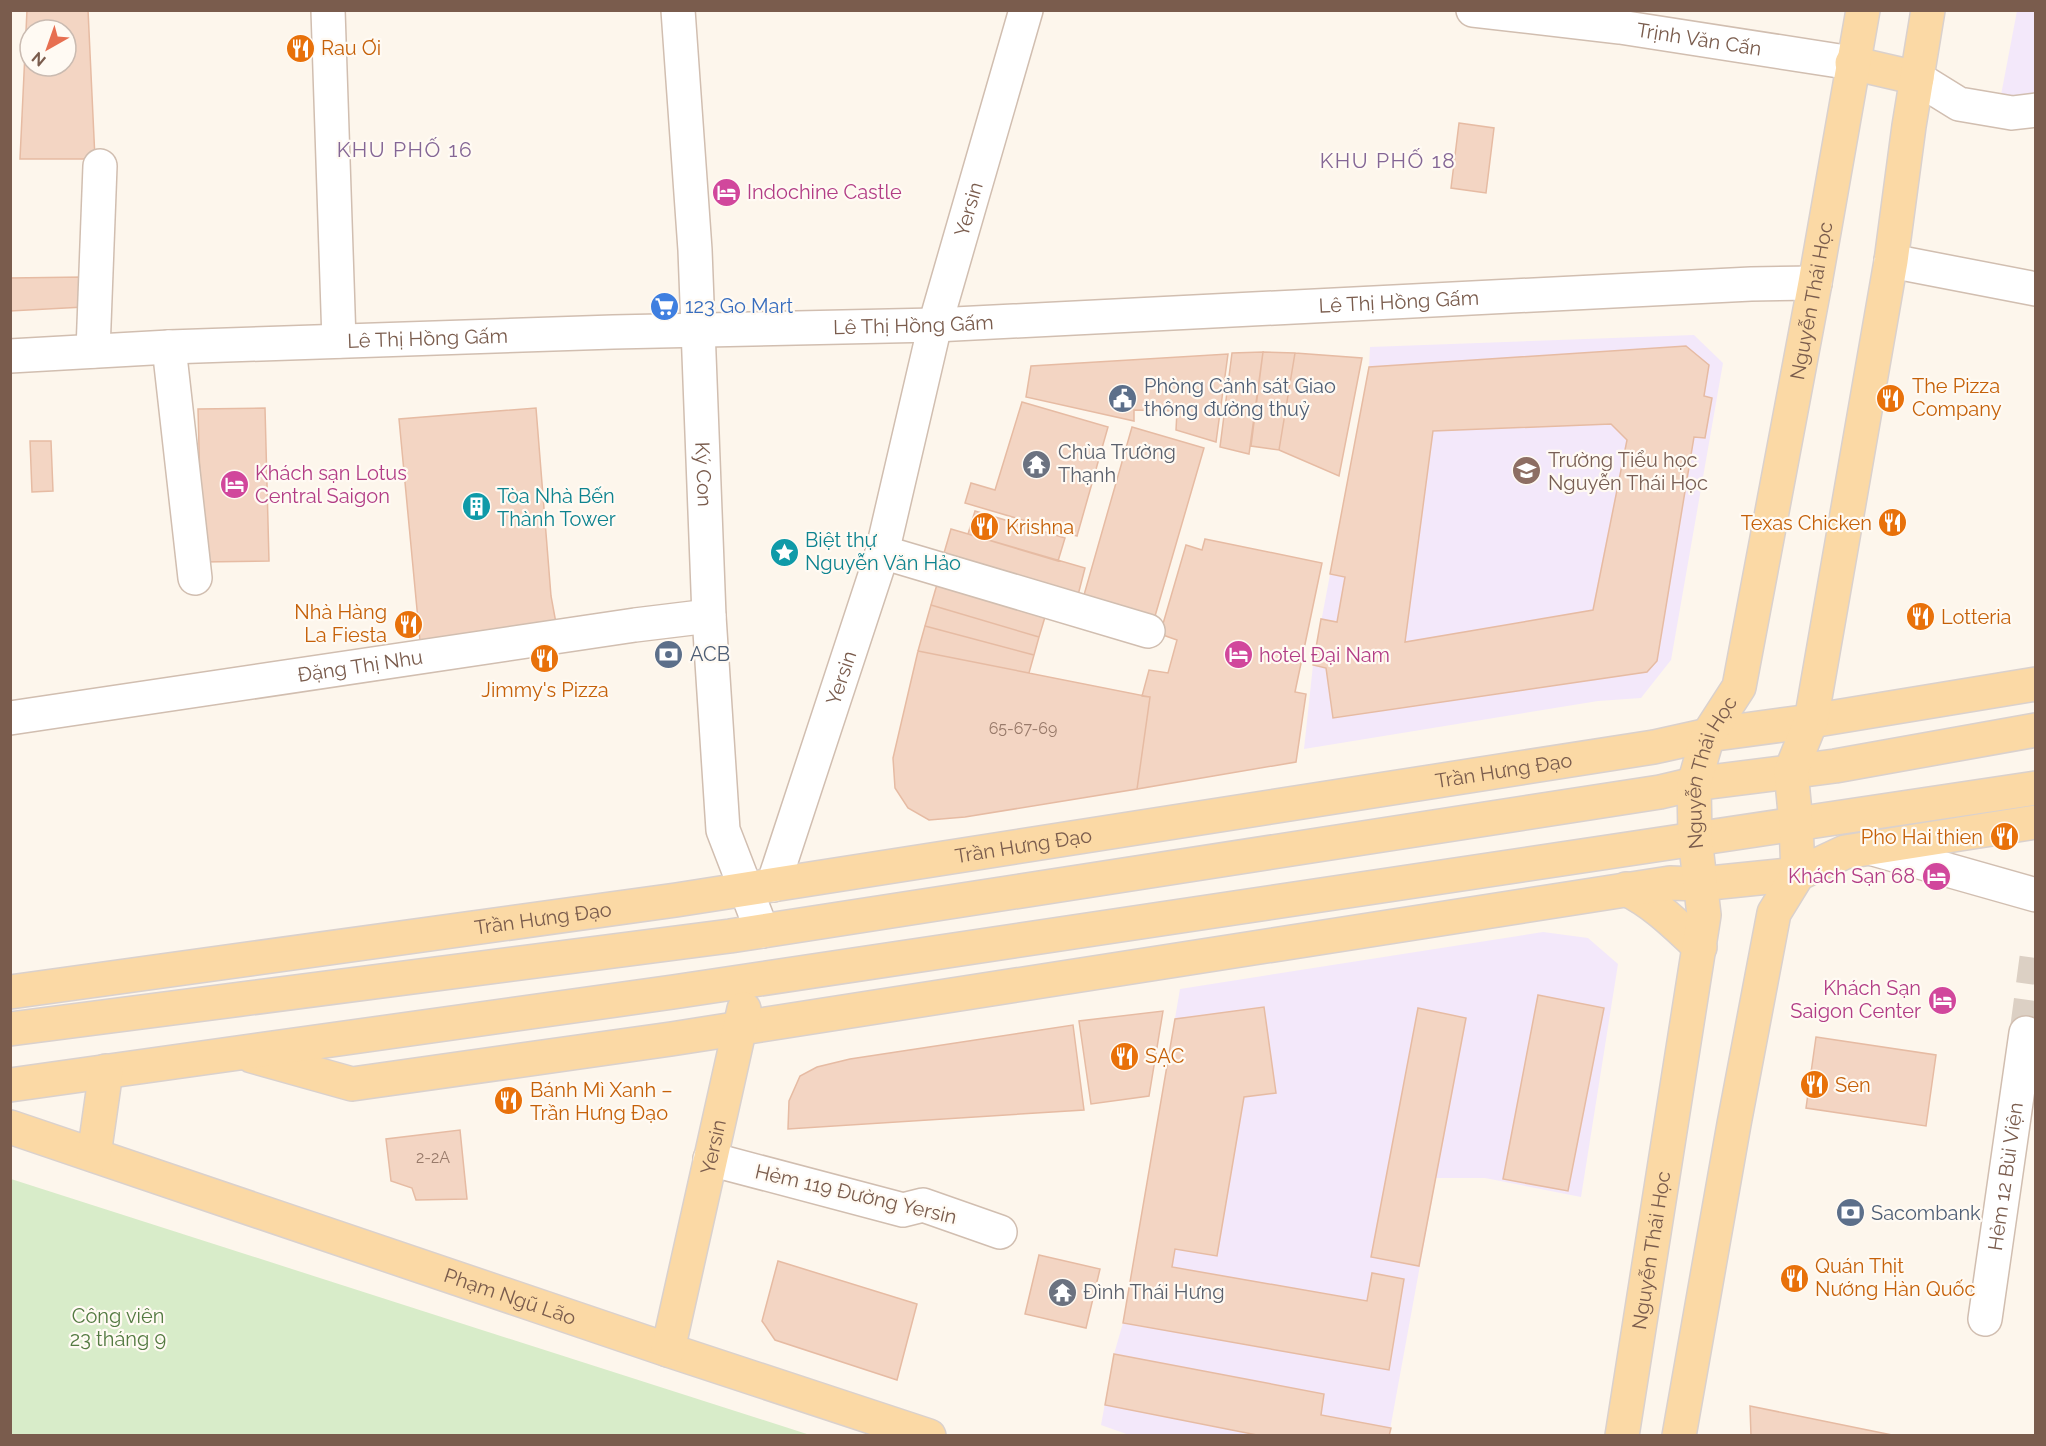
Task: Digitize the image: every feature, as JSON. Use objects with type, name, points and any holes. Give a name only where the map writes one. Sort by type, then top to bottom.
[{"type":"main road","name":"Nguyễn Thái Học","points":[[1622,1436],[1704,915],[1695,838],[1694,784],[1708,735],[1739,687],[1815,283],[1863,10]]},
{"type":"main road","points":[[1679,1436],[1774,913],[1798,874],[1791,771],[1811,721],[1891,261],[1928,10]]},
{"type":"main road","points":[[1852,63],[1917,78]]},
{"type":"main road","name":"Trần Hưng Đạo","points":[[10,993],[759,887],[1654,747],[1708,735],[1811,721],[2036,684]]},
{"type":"main road","points":[[10,1029],[762,931],[1498,818],[1659,792],[1694,784],[1835,766],[2036,730]]},
{"type":"main road","points":[[1489,773],[1498,818]]},
{"type":"main road","points":[[10,1085],[752,981],[2036,788]]},
{"type":"main road","points":[[1304,802],[1311,846]]},
{"type":"main road","points":[[239,1053],[352,1084],[739,1028],[1626,889],[1671,883],[1700,884],[1798,874],[1845,852],[2036,822]]},
{"type":"main road","points":[[983,852],[990,896]]},
{"type":"main road","points":[[1506,867],[1516,907]]},
{"type":"main road","name":"Yersin","points":[[668,1350],[762,931],[759,887]]},
{"type":"main road","points":[[1626,889],[1646,899],[1663,912],[1700,947]]},
{"type":"main road","points":[[1321,895],[1330,936]]},
{"type":"main road","points":[[1002,943],[1010,986]]},
{"type":"main road","points":[[94,1155],[106,1071]]},
{"type":"main road","name":"Phạm Ngũ Lão","points":[[10,1126],[668,1350],[929,1436]]},
{"type":"street","points":[[327,10],[339,341]]},
{"type":"street","name":"Ký Con","points":[[678,10],[695,250],[709,616],[723,830],[759,887]]},
{"type":"street","name":"Yersin","points":[[759,887],[882,552],[935,325],[1026,10]]},
{"type":"street","name":"Trịnh Văn Cấn","points":[[1473,10],[1609,18],[1852,63]]},
{"type":"street","points":[[1917,78],[1959,104],[2012,113],[2036,110]]},
{"type":"street","points":[[93,351],[100,166]]},
{"type":"street","points":[[1891,261],[2036,289]]},
{"type":"street","name":"Lê Thị Hồng Gấm","points":[[10,356],[169,347],[697,329],[935,325],[1751,284],[1815,283]]},
{"type":"street","points":[[169,347],[195,578]]},
{"type":"street","points":[[882,552],[1148,631]]},
{"type":"street","name":"Ðặng Thị Nhu","points":[[10,718],[709,616]]},
{"type":"street","points":[[1870,848],[2036,895]]},
{"type":"street","name":"Hẻm 12 Bùi Viện","points":[[1985,1318],[2026,1033]]},
{"type":"street","name":"Hẻm 119 Đường Yersin","points":[[710,1160],[903,1209],[923,1205],[1000,1232]]},
{"type":"shaded area","points":[[2017,11],[2035,11],[2035,117],[1997,116]]},
{"type":"shaded area","name":"Trường Tiểu học Nguyễn Thái Học","points":[[1694,335],[1723,363],[1671,660],[1641,698],[1598,701],[1304,749],[1313,665],[1369,367],[1370,347]]},
{"type":"shaded area","points":[[1543,932],[1588,938],[1618,964],[1581,1197],[1485,1178],[1436,1178],[1389,1435],[1132,1436],[1101,1425],[1114,1354],[1123,1323],[1180,989]]},
{"type":"green space","name":"Công viên 23 tháng 9","points":[[11,1179],[810,1435],[11,1435]]},
{"type":"building","points":[[27,10],[88,10],[95,159],[20,159],[24,78],[78,78],[78,18],[27,18]]},
{"type":"building","points":[[1459,123],[1494,128],[1486,193],[1451,188]]},
{"type":"building","points":[[84,277],[84,307],[10,311],[10,278]]},
{"type":"building","points":[[1686,346],[1709,365],[1704,396],[1712,398],[1705,438],[1694,437],[1657,661],[1647,672],[1333,718],[1326,668],[1313,665],[1321,619],[1337,622],[1345,577],[1330,574],[1369,367]],"holes":[[[1611,424],[1627,440],[1593,610],[1405,642],[1433,431]]]},
{"type":"building","points":[[1263,352],[1249,454],[1220,447],[1232,353]]},
{"type":"building","points":[[1263,352],[1295,353],[1279,450],[1251,446]]},
{"type":"building","points":[[1295,353],[1362,358],[1339,476],[1279,450]]},
{"type":"building","points":[[1228,354],[1216,442],[1176,430],[1177,411],[1134,410],[1134,421],[1026,397],[1031,366]]},
{"type":"building","name":"Chùa Trường Thạnh","points":[[1022,402],[1108,427],[1077,536],[965,503],[971,483],[995,490]]},
{"type":"building","name":"Khách sạn Lotus Central Saigon","points":[[265,408],[269,561],[202,562],[198,409]]},
{"type":"building","name":"Tòa Nhà Bến Thành Tower","points":[[536,408],[551,596],[556,623],[420,641],[399,419]]},
{"type":"building","points":[[1132,427],[1204,448],[1153,623],[1082,602]]},
{"type":"building","points":[[30,441],[51,441],[53,491],[32,492]]},
{"type":"building","points":[[975,511],[1065,538],[1058,561],[968,534]]},
{"type":"building","points":[[951,529],[1085,568],[1077,599],[942,560]]},
{"type":"building","name":"hotel Đại Nam","points":[[1205,539],[1322,563],[1295,692],[1306,694],[1296,762],[1137,789],[1150,697],[1142,696],[1149,670],[1168,673],[1177,640],[1160,634],[1186,545],[1202,550]]},
{"type":"building","points":[[940,574],[1048,607],[1039,637],[931,605]]},
{"type":"building","points":[[931,605],[1039,637],[1034,655],[925,626]]},
{"type":"building","points":[[925,626],[1034,655],[1029,673],[918,651]]},
{"type":"building","points":[[918,651],[1150,697],[1137,789],[965,817],[929,820],[908,808],[895,788],[893,758]]},
{"type":"building","points":[[1538,995],[1604,1008],[1568,1191],[1503,1179]]},
{"type":"building","points":[[1264,1007],[1276,1093],[1244,1097],[1217,1256],[1175,1249],[1172,1267],[1367,1301],[1372,1273],[1404,1279],[1389,1370],[1123,1323],[1175,1019]]},
{"type":"building","points":[[1418,1008],[1466,1018],[1419,1266],[1371,1257]]},
{"type":"building","points":[[1163,1011],[1149,1096],[1091,1104],[1079,1021]]},
{"type":"building","points":[[1073,1025],[1084,1110],[788,1129],[789,1101],[800,1076],[817,1067],[850,1059]]},
{"type":"building","points":[[1816,1037],[1936,1055],[1926,1126],[1806,1108]]},
{"type":"building","points":[[460,1130],[467,1199],[416,1200],[412,1188],[391,1181],[386,1139]]},
{"type":"building","name":"Đình Thái Hưng","points":[[1039,1255],[1100,1269],[1086,1328],[1025,1314]]},
{"type":"building","points":[[778,1261],[917,1304],[897,1380],[775,1340],[762,1321]]},
{"type":"building","points":[[1114,1354],[1324,1394],[1321,1415],[1391,1428],[1389,1436],[1262,1436],[1105,1405]]},
{"type":"building","points":[[1750,1406],[1897,1436],[1751,1436]]},
{"type":"tunnel","points":[[2026,1033],[2036,958]]},
{"type":"place","name":"Rau Ơi","points":[[300,48]]},
{"type":"place","name":"Indochine Castle","points":[[726,192]]},
{"type":"place","name":"123 Go Mart","points":[[664,306]]},
{"type":"place","name":"Phòng Cảnh sát Giao thông đường thuỷ","points":[[1123,398]]},
{"type":"place","name":"The Pizza Company","points":[[1891,398]]},
{"type":"place","name":"Chùa Trường Thạnh","points":[[1037,464]]},
{"type":"place","name":"Trường Tiểu học Nguyễn Thái Học","points":[[1527,471]]},
{"type":"place","name":"Khách sạn Lotus Central Saigon","points":[[234,485]]},
{"type":"place","name":"Tòa Nhà Bến Thành Tower","points":[[476,507]]},
{"type":"place","name":"Texas Chicken","points":[[1893,523]]},
{"type":"place","name":"Krishna","points":[[985,527]]},
{"type":"place","name":"Biệt thự Nguyễn Văn Hảo","points":[[784,552]]},
{"type":"place","name":"Lotteria","points":[[1920,617]]},
{"type":"place","name":"Nhà Hàng La Fiesta","points":[[408,624]]},
{"type":"place","name":"ACB","points":[[669,654]]},
{"type":"place","name":"hotel Đại Nam","points":[[1238,655]]},
{"type":"place","name":"Jimmy's Pizza","points":[[545,659]]},
{"type":"place","name":"Pho Hai thien","points":[[2004,837]]},
{"type":"place","name":"Khách Sạn 68","points":[[1936,876]]},
{"type":"place","name":"Khách Sạn Saigon Center","points":[[1942,1000]]},
{"type":"place","name":"SẠC","points":[[1124,1056]]},
{"type":"place","name":"Sen","points":[[1814,1085]]},
{"type":"place","name":"Bánh Mì Xanh – Trần Hưng Đạo","points":[[509,1101]]},
{"type":"place","name":"Sacombank","points":[[1850,1213]]},
{"type":"place","name":"Quán Thịt Nướng Hàn Quốc","points":[[1794,1278]]},
{"type":"place","name":"Đình Thái Hưng","points":[[1062,1292]]},
{"type":"district","name":"KHU PHỐ 16","points":[[405,150]]},
{"type":"district","name":"KHU PHỐ 18","points":[[1388,161]]}]
